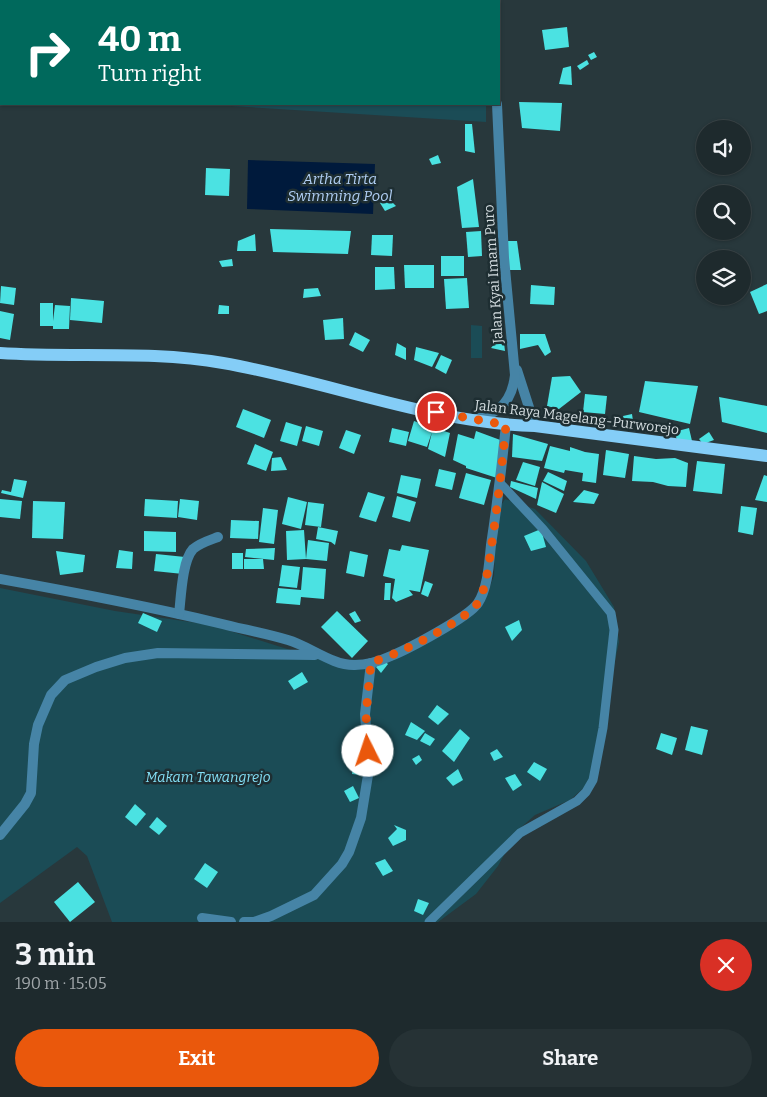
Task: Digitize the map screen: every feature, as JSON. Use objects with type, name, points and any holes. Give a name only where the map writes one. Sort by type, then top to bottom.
[{"type":"main road","name":"Jalan Raya Magelang-Purworejo","points":[[0,353],[192,358],[253,368],[364,397],[472,420],[506,425],[535,426],[767,456]]},
{"type":"street","name":"Jalan Kyai Imam Puro","points":[[472,420],[492,414],[506,402],[514,384],[514,359],[504,258],[497,105]]},
{"type":"street","points":[[514,359],[535,426]]},
{"type":"street","points":[[0,578],[179,614],[289,640],[321,655],[350,665],[371,662],[391,656],[460,618],[473,609],[482,595],[489,562],[506,425]]},
{"type":"street","points":[[179,614],[184,577],[190,553],[197,546],[218,537]]},
{"type":"street","points":[[0,835],[25,804],[31,793],[34,744],[38,725],[51,695],[65,680],[96,667],[125,658],[158,653],[321,655]]},
{"type":"street","points":[[244,922],[254,922],[271,916],[314,896],[336,872],[349,852],[361,818],[369,769],[366,714],[371,662]]},
{"type":"street","points":[[202,918],[231,922]]},
{"type":"lane","points":[[429,922],[520,833],[577,801],[586,792],[593,780],[603,728],[614,630],[611,613],[544,529],[500,483]]},
{"type":"green space","points":[[215,105],[486,105],[486,122]]},
{"type":"green space","points":[[471,325],[482,326],[482,358],[471,358]]},
{"type":"green space","name":"Makam Tawangrejo","points":[[505,499],[535,509],[586,561],[614,607],[619,642],[589,783],[570,800],[535,815],[517,831],[498,866],[476,894],[438,922],[112,922],[87,856],[77,847],[0,903],[0,588],[115,611],[211,625],[319,659],[376,660],[460,619],[485,600],[494,576],[497,512]]},
{"type":"water","name":"Artha Tirta Swimming Pool","points":[[248,160],[375,164],[373,214],[247,209]]},
{"type":"building","points":[[567,27],[569,47],[545,50],[542,30]]},
{"type":"building","points":[[594,52],[597,57],[591,60],[588,55]]},
{"type":"building","points":[[587,60],[589,64],[580,70],[577,66]]},
{"type":"building","points":[[571,66],[572,85],[559,84],[563,68]]},
{"type":"building","points":[[519,102],[562,103],[560,131],[522,128]]},
{"type":"building","points":[[465,124],[472,124],[475,153],[465,151]]},
{"type":"building","points":[[438,155],[441,163],[432,165],[429,159]]},
{"type":"building","points":[[206,168],[230,169],[229,196],[205,195]]},
{"type":"building","points":[[473,179],[479,227],[462,228],[457,187]]},
{"type":"building","points":[[388,198],[396,206],[385,211],[380,203]]},
{"type":"building","points":[[270,229],[351,231],[348,254],[273,252]]},
{"type":"building","points":[[481,231],[482,256],[468,257],[466,232]]},
{"type":"building","points":[[255,234],[256,251],[237,251],[238,241]]},
{"type":"building","points":[[372,235],[393,235],[392,256],[371,255]]},
{"type":"building","points":[[506,241],[517,241],[521,270],[507,270]]},
{"type":"building","points":[[441,256],[464,256],[464,276],[441,276]]},
{"type":"building","points":[[232,259],[233,266],[222,267],[219,261]]},
{"type":"building","points":[[404,265],[434,265],[434,288],[405,288]]},
{"type":"building","points":[[375,267],[394,267],[395,289],[375,290]]},
{"type":"building","points":[[467,278],[469,308],[446,309],[444,279]]},
{"type":"building","points":[[767,284],[767,311],[759,314],[751,292]]},
{"type":"building","points":[[531,285],[555,287],[554,305],[530,304]]},
{"type":"building","points":[[1,286],[16,288],[14,305],[0,303]]},
{"type":"building","points":[[318,288],[321,296],[303,298],[304,289]]},
{"type":"building","points":[[71,298],[104,301],[102,323],[70,320]]},
{"type":"building","points":[[40,303],[53,303],[53,321],[55,305],[70,306],[69,329],[53,329],[53,326],[40,326]]},
{"type":"building","points":[[219,305],[229,306],[229,314],[218,314]]},
{"type":"building","points":[[0,311],[14,314],[10,340],[0,338]]},
{"type":"building","points":[[343,318],[344,339],[325,340],[323,320]]},
{"type":"building","points":[[355,332],[370,340],[363,352],[349,345]]},
{"type":"building","points":[[503,334],[505,351],[491,348]]},
{"type":"building","points":[[520,334],[545,334],[551,352],[545,356],[538,345],[520,349]]},
{"type":"building","points":[[397,343],[406,348],[406,360],[395,355]]},
{"type":"building","points":[[416,347],[439,353],[432,367],[414,360]]},
{"type":"building","points":[[441,355],[452,360],[446,374],[435,368]]},
{"type":"building","points":[[570,376],[581,392],[559,409],[547,406],[552,377]]},
{"type":"building","points":[[645,381],[698,386],[690,424],[639,412]]},
{"type":"building","points":[[585,394],[607,396],[605,414],[583,412]]},
{"type":"building","points":[[719,397],[767,406],[767,433],[722,422]]},
{"type":"building","points":[[243,409],[271,420],[264,438],[236,427]]},
{"type":"building","points":[[632,414],[634,428],[626,428],[623,416]]},
{"type":"building","points":[[414,421],[450,433],[445,457],[428,449],[432,432],[427,447],[408,441]]},
{"type":"building","points":[[286,422],[302,427],[297,446],[280,441]]},
{"type":"building","points":[[306,426],[323,431],[319,446],[302,441]]},
{"type":"building","points":[[392,428],[409,432],[406,446],[389,442]]},
{"type":"building","points":[[689,428],[692,441],[678,442],[674,432]]},
{"type":"building","points":[[346,430],[361,435],[354,454],[339,448]]},
{"type":"building","points":[[476,431],[503,441],[497,478],[466,468],[466,466],[453,460],[458,434],[474,439]]},
{"type":"building","points":[[709,432],[714,440],[703,444],[699,439]]},
{"type":"building","points":[[513,434],[548,444],[542,461],[512,457]]},
{"type":"building","points":[[255,444],[273,452],[266,471],[247,464]]},
{"type":"building","points":[[550,446],[570,451],[570,447],[599,454],[596,483],[582,481],[583,473],[565,470],[564,473],[544,468]]},
{"type":"building","points":[[606,450],[629,454],[625,478],[603,475]]},
{"type":"building","points":[[634,456],[656,459],[675,458],[688,463],[686,487],[632,481]]},
{"type":"building","points":[[281,457],[287,470],[271,471],[272,458]]},
{"type":"building","points":[[697,461],[725,464],[722,494],[693,491]]},
{"type":"building","points":[[523,462],[540,467],[535,486],[516,480]]},
{"type":"building","points":[[439,469],[456,473],[452,490],[435,486]]},
{"type":"building","points":[[548,472],[567,481],[564,491],[543,481]]},
{"type":"building","points":[[466,473],[491,480],[484,505],[459,498]]},
{"type":"building","points":[[401,475],[421,479],[417,498],[397,493]]},
{"type":"building","points":[[764,475],[767,476],[767,502],[755,500]]},
{"type":"building","points":[[14,479],[27,481],[23,498],[1,493],[2,490],[11,492]]},
{"type":"building","points":[[511,481],[538,488],[536,499],[510,487]]},
{"type":"building","points":[[542,482],[564,494],[556,513],[537,505]]},
{"type":"building","points":[[584,490],[599,494],[594,504],[573,502]]},
{"type":"building","points":[[368,492],[385,497],[376,522],[359,517]]},
{"type":"building","points":[[397,496],[416,502],[410,522],[392,517]]},
{"type":"building","points":[[288,497],[307,502],[301,529],[282,524]]},
{"type":"building","points":[[0,499],[22,501],[20,519],[0,517]]},
{"type":"building","points":[[145,499],[178,501],[177,518],[144,516]]},
{"type":"building","points":[[180,499],[199,501],[197,520],[178,517]]},
{"type":"building","points":[[33,501],[65,502],[63,539],[32,538]]},
{"type":"building","points":[[308,502],[324,504],[321,527],[305,525]]},
{"type":"building","points":[[741,506],[757,508],[753,535],[738,532]]},
{"type":"building","points":[[263,508],[278,510],[274,544],[259,542]]},
{"type":"building","points":[[231,520],[259,521],[258,539],[230,538]]},
{"type":"building","points":[[318,527],[338,531],[335,545],[331,542],[316,539]]},
{"type":"building","points":[[541,529],[546,547],[531,551],[524,536]]},
{"type":"building","points":[[304,530],[306,559],[287,560],[286,531]]},
{"type":"building","points":[[144,531],[176,532],[176,552],[144,551]]},
{"type":"building","points":[[308,540],[329,543],[327,561],[306,559]]},
{"type":"building","points":[[402,545],[429,550],[420,592],[409,590],[413,595],[396,602],[392,598],[395,579],[383,576],[389,549],[400,551]]},
{"type":"building","points":[[275,548],[274,560],[245,557],[246,549]]},
{"type":"building","points":[[119,550],[133,552],[132,569],[116,568]]},
{"type":"building","points":[[56,551],[85,555],[83,572],[60,575]]},
{"type":"building","points":[[350,551],[368,555],[364,577],[346,573]]},
{"type":"building","points":[[232,553],[243,553],[243,569],[232,569]]},
{"type":"building","points":[[156,554],[185,557],[183,574],[154,571]]},
{"type":"building","points":[[244,559],[263,559],[264,569],[244,569]]},
{"type":"building","points":[[282,565],[300,567],[297,588],[279,586]]},
{"type":"building","points":[[303,567],[326,569],[324,599],[301,597],[300,605],[276,603],[278,588],[301,590]]},
{"type":"building","points":[[425,581],[433,584],[428,597],[421,594]]},
{"type":"building","points":[[385,583],[391,583],[390,600],[384,600]]},
{"type":"building","points":[[337,611],[368,641],[352,658],[321,627]]},
{"type":"building","points":[[355,611],[361,621],[355,623],[349,614]]},
{"type":"building","points":[[143,613],[162,621],[157,632],[138,623]]},
{"type":"building","points":[[519,620],[522,630],[512,641],[505,627]]},
{"type":"building","points":[[383,660],[388,664],[381,673],[376,667]]},
{"type":"building","points":[[302,672],[308,682],[294,690],[288,681]]},
{"type":"building","points":[[437,705],[449,714],[438,725],[428,717]]},
{"type":"building","points":[[411,722],[425,731],[417,740],[405,735]]},
{"type":"building","points":[[691,726],[708,730],[702,755],[685,750]]},
{"type":"building","points":[[460,729],[470,738],[454,762],[442,751]]},
{"type":"building","points":[[425,733],[435,739],[430,746],[420,741]]},
{"type":"building","points":[[661,733],[677,738],[672,755],[656,749]]},
{"type":"building","points":[[497,749],[503,757],[494,761],[490,753]]},
{"type":"building","points":[[419,755],[422,760],[416,765],[412,759]]},
{"type":"building","points":[[534,762],[547,769],[540,781],[527,772]]},
{"type":"building","points":[[353,764],[362,767],[361,775],[352,774]]},
{"type":"building","points":[[458,769],[463,780],[453,786],[446,778]]},
{"type":"building","points":[[515,774],[522,785],[513,791],[505,778]]},
{"type":"building","points":[[353,786],[359,798],[350,802],[344,791]]},
{"type":"building","points":[[135,804],[146,814],[136,826],[125,817]]},
{"type":"building","points":[[157,817],[167,826],[159,835],[149,827]]},
{"type":"building","points":[[394,825],[406,830],[406,840],[393,846],[388,838],[397,829]]},
{"type":"building","points":[[385,859],[393,871],[383,876],[375,863]]},
{"type":"building","points":[[205,863],[218,872],[207,888],[194,879]]},
{"type":"building","points":[[78,882],[95,902],[70,922],[54,902]]},
{"type":"building","points":[[418,899],[429,903],[423,915],[414,911]]},
{"type":"route","points":[[368,751],[366,714],[371,662],[391,656],[414,645],[473,609],[482,595],[489,562],[506,425],[436,412]]}]
